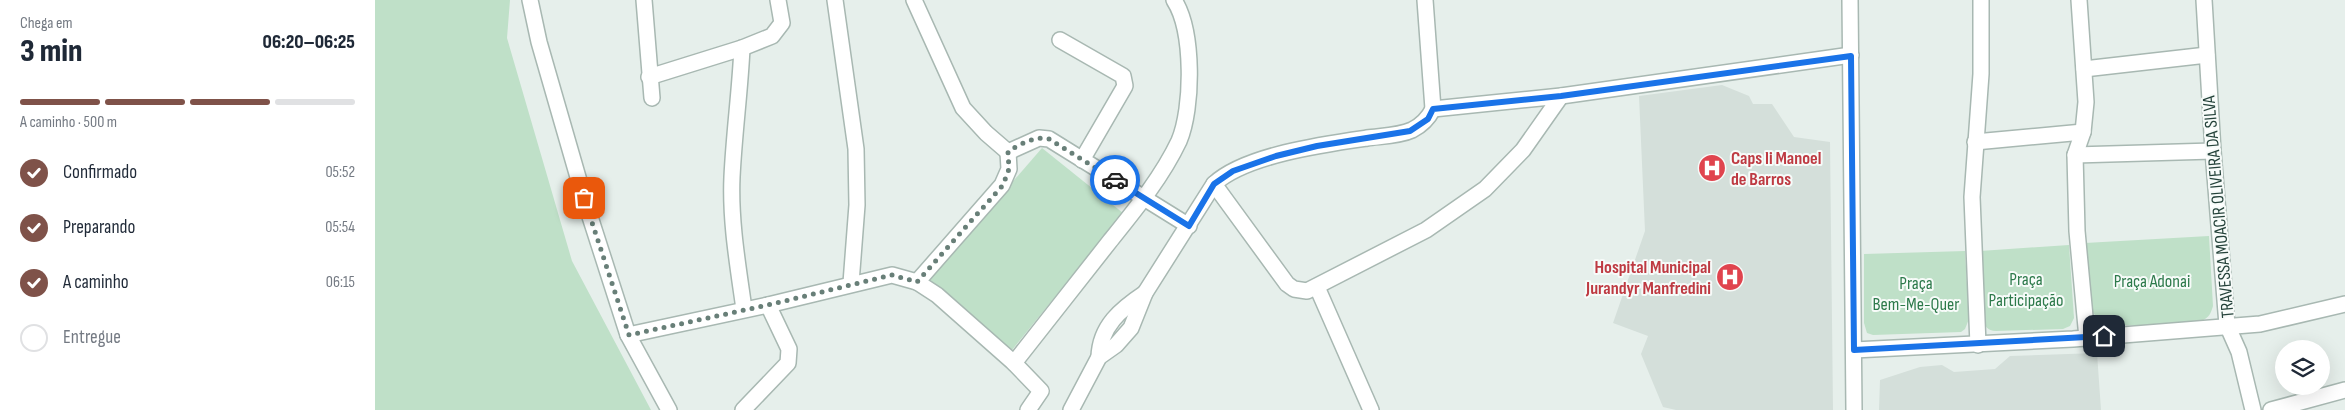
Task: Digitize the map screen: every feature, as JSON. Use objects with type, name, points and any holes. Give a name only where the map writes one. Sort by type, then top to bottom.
[{"type":"street","points":[[530,0],[539,42],[581,189],[629,335],[669,410]]},
{"type":"street","points":[[644,0],[652,98]]},
{"type":"street","points":[[649,77],[742,48],[772,36],[783,18],[778,0]]},
{"type":"street","points":[[835,0],[856,149],[857,205],[851,283]]},
{"type":"street","points":[[914,0],[963,108],[986,134],[1008,152],[1009,169],[1003,185],[917,282]]},
{"type":"street","points":[[1014,363],[1144,198],[1179,141],[1187,103],[1188,64],[1184,28],[1174,0]]},
{"type":"street","points":[[1071,410],[1099,357],[1100,342],[1104,332],[1121,311],[1145,293],[1214,184],[1233,171],[1276,156],[1317,146],[1410,131],[1428,119],[1433,109],[1425,0]]},
{"type":"street","points":[[1850,0],[1854,410]]},
{"type":"street","points":[[1978,344],[1972,197],[1981,74],[1981,0]]},
{"type":"street","points":[[2079,0],[2086,102],[2083,132],[2075,155],[2077,231],[2087,338]]},
{"type":"street","name":"TRAVESSA MOACIR OLIVEIRA DA SILVA","points":[[2204,0],[2213,151],[2227,325],[2239,352],[2253,410]]},
{"type":"street","points":[[1060,40],[1123,76],[1125,80],[1125,86],[1082,160]]},
{"type":"street","points":[[742,48],[740,95],[732,177],[735,249],[744,309]]},
{"type":"street","points":[[2083,69],[2207,55]]},
{"type":"street","points":[[1433,109],[1561,96],[1851,56]]},
{"type":"street","points":[[1214,184],[1287,284],[1299,291],[1317,288],[1426,230],[1485,189],[1523,150],[1561,96]]},
{"type":"street","points":[[1975,142],[2083,132]]},
{"type":"street","points":[[1008,152],[1015,147],[1043,137],[1189,226]]},
{"type":"street","points":[[2075,155],[2213,151]]},
{"type":"street","points":[[629,335],[768,305],[851,283],[892,275],[917,282],[937,295],[1014,363],[1041,391],[1028,410]]},
{"type":"street","points":[[1317,288],[1371,410]]},
{"type":"street","points":[[1854,350],[2087,338],[2227,325],[2260,324],[2345,304]]},
{"type":"street","points":[[743,410],[788,363],[790,356],[789,349],[768,305]]},
{"type":"street","points":[[2271,410],[2345,390]]},
{"type":"shaded area","name":"Hospital Municipal Jurandyr Manfredini","points":[[1722,85],[1749,96],[1753,104],[1772,104],[1794,137],[1830,142],[1833,410],[1676,410],[1663,407],[1641,354],[1648,336],[1613,323],[1645,231],[1639,96]]},
{"type":"shaded area","points":[[2097,353],[2101,410],[1879,410],[1880,380],[1920,367],[1942,365],[1954,372],[1995,369],[2010,356]]},
{"type":"green space","points":[[375,0],[510,0],[507,38],[572,261],[651,410],[375,410]]},
{"type":"green space","points":[[1042,148],[1123,213],[1012,350],[928,279]]},
{"type":"green space","name":"Praça Adonai","points":[[2209,236],[2213,306],[2205,319],[2198,322],[2174,324],[2112,325],[2101,321],[2095,315],[2088,297],[2085,243]]},
{"type":"green space","name":"Praça Participação","points":[[2069,245],[2074,318],[2070,326],[2063,329],[1996,331],[1987,328],[1982,318],[1980,251]]},
{"type":"green space","name":"Praça Bem-Me-Quer","points":[[1965,251],[1969,319],[1965,329],[1961,332],[1873,335],[1867,333],[1864,323],[1864,254]]},
{"type":"way so far","points":[[584,198],[629,335],[768,305],[851,283],[892,275],[917,282],[1003,185],[1009,169],[1008,152],[1015,147],[1039,138],[1049,139],[1115,180]]},
{"type":"place","name":"Caps Ii Manoel de Barros","points":[[1712,168]]},
{"type":"place","name":"Hospital Municipal Jurandyr Manfredini","points":[[1730,277]]},
{"type":"route","points":[[1115,180],[1189,226],[1214,184],[1222,176],[1276,156],[1317,146],[1410,131],[1428,119],[1433,109],[1561,96],[1851,56],[1854,350],[2104,336]]}]
